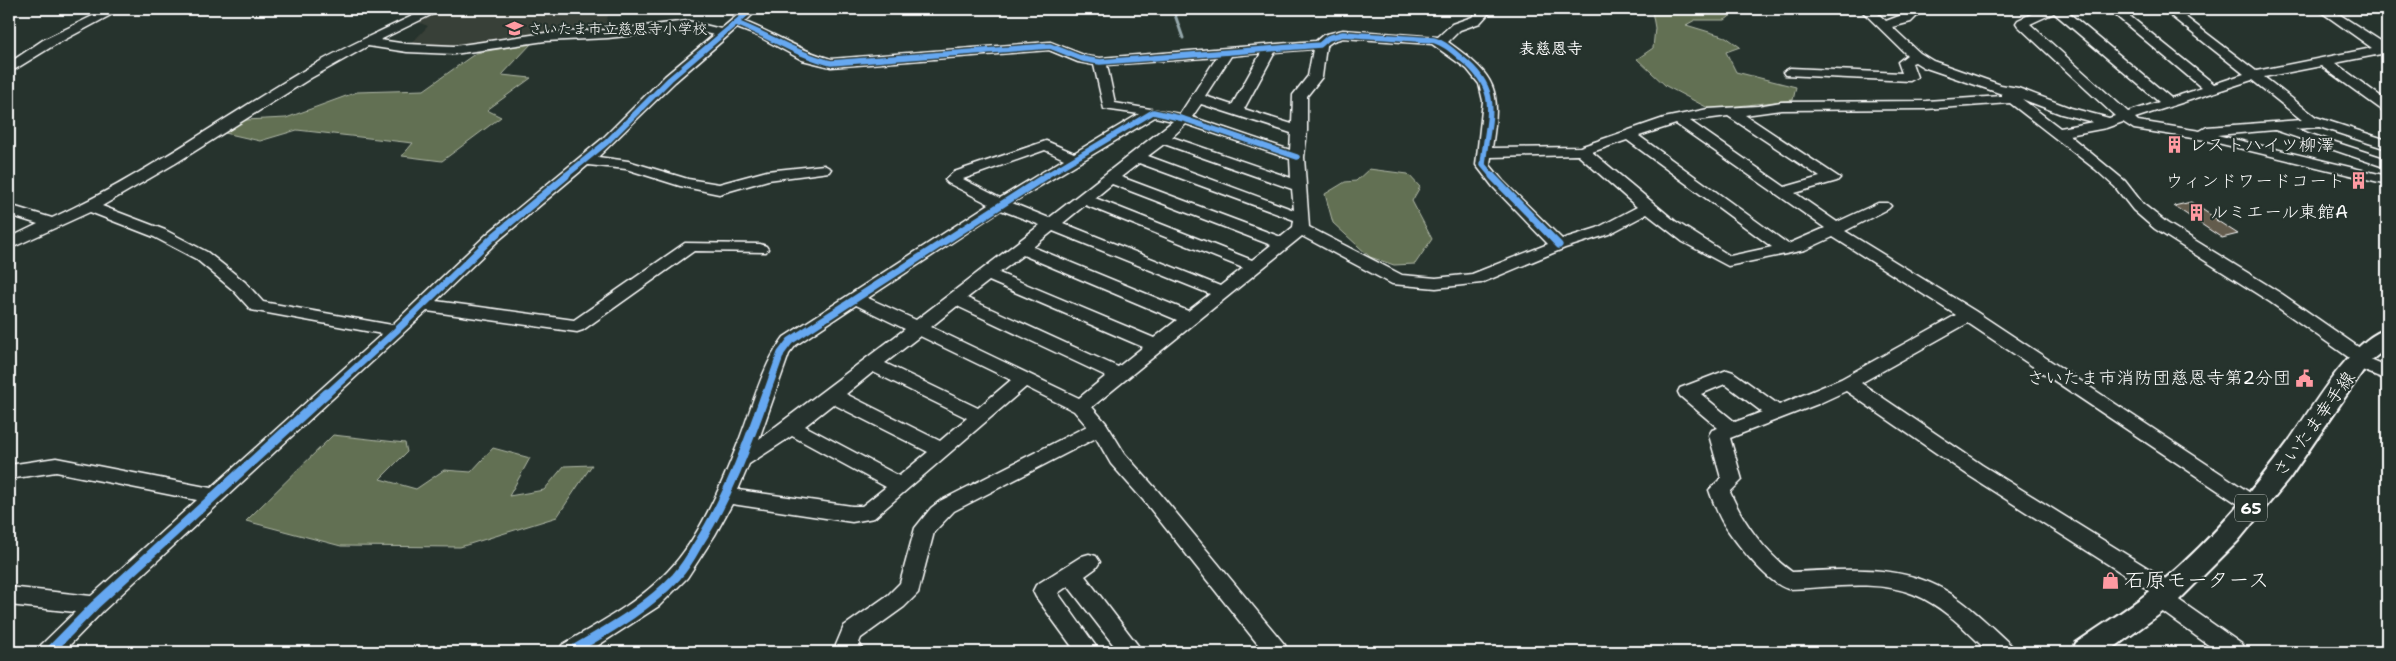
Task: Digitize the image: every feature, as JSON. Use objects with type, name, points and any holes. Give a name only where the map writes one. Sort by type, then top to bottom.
[{"type":"main road","name":"さいたま幸手線","points":[[2086,652],[2165,596],[2229,534],[2254,505],[2360,359],[2387,336]]},
{"type":"street","points":[[9,69],[48,43],[116,9]]},
{"type":"street","points":[[9,244],[89,207],[179,154],[306,74],[366,42],[436,9]]},
{"type":"street","points":[[49,652],[95,605],[396,331],[493,237],[628,122],[670,79],[752,9]]},
{"type":"street","points":[[1440,42],[1456,27],[1476,20],[1484,12],[1483,9]]},
{"type":"street","points":[[1866,9],[1886,25],[1915,56],[1928,64],[1999,89],[2013,91],[2066,111],[2110,122]]},
{"type":"street","points":[[1886,25],[1907,19],[1913,14],[1912,9]]},
{"type":"street","points":[[2052,9],[2022,23],[2134,125],[2183,132],[2387,180]]},
{"type":"street","points":[[2057,9],[2169,103]]},
{"type":"street","points":[[2114,9],[2212,89]]},
{"type":"street","points":[[2168,9],[2311,120],[2387,145]]},
{"type":"street","points":[[2323,9],[2386,50]]},
{"type":"street","points":[[366,42],[415,49],[454,50],[545,37],[608,34],[688,25],[763,33],[807,57],[831,63],[929,57],[1050,46],[1083,59],[1100,62],[1320,45],[1328,38],[1343,34],[1420,38],[1440,42],[1476,72],[1487,86],[1489,110],[1483,165],[1498,184],[1559,245]]},
{"type":"street","points":[[1081,406],[1256,267],[1301,224],[1297,157],[1300,131],[1300,95],[1315,77],[1320,45]]},
{"type":"street","points":[[1236,111],[1270,49]]},
{"type":"street","points":[[2058,133],[2104,125],[2255,75],[2386,50]]},
{"type":"street","points":[[744,459],[791,427],[1162,138],[1184,119],[1226,53]]},
{"type":"street","points":[[1790,72],[1910,77],[1905,62],[1915,56]]},
{"type":"street","points":[[2323,61],[2387,107]]},
{"type":"street","points":[[1100,62],[1109,106],[1153,112],[1184,119],[1297,157]]},
{"type":"street","points":[[1999,89],[2100,166],[2120,184],[2138,206],[2161,226],[2276,298],[2360,359],[2387,374]]},
{"type":"street","points":[[1196,98],[1300,131]]},
{"type":"street","points":[[1484,153],[1582,151],[1664,122],[1708,113],[1781,106],[1926,105],[2012,99]]},
{"type":"street","points":[[570,652],[655,597],[676,577],[712,524],[744,459],[749,437],[785,344],[857,299],[1000,204],[1153,112]]},
{"type":"street","points":[[1731,112],[1832,178],[1783,192]]},
{"type":"street","points":[[1678,119],[1835,230],[1969,315],[2254,505]]},
{"type":"street","points":[[2183,132],[2319,123]]},
{"type":"street","points":[[2274,127],[2387,164]]},
{"type":"street","points":[[1629,135],[1786,250]]},
{"type":"street","points":[[1162,138],[1299,186]]},
{"type":"street","points":[[1075,159],[1046,145],[953,178],[956,182],[1000,204],[1223,293]]},
{"type":"street","points":[[1582,151],[1649,207],[1694,241],[1728,261],[1799,247],[1883,206]]},
{"type":"street","points":[[1136,158],[1301,224],[1398,280],[1436,283],[1475,279],[1559,245],[1603,231],[1649,207]]},
{"type":"street","points":[[584,160],[628,166],[685,183],[719,189],[767,176],[824,169]]},
{"type":"street","points":[[1110,178],[1282,244]]},
{"type":"street","points":[[1083,199],[1256,267]]},
{"type":"street","points":[[89,207],[157,230],[184,244],[241,286],[257,306],[396,331]]},
{"type":"street","points":[[9,210],[53,224]]},
{"type":"street","points":[[423,305],[577,326],[691,246],[760,249]]},
{"type":"street","points":[[1021,248],[1191,319]]},
{"type":"street","points":[[987,274],[1156,346]]},
{"type":"street","points":[[857,299],[1023,380],[1081,406],[1099,428],[1118,459],[1151,496],[1277,652]]},
{"type":"street","points":[[955,299],[1120,375]]},
{"type":"street","points":[[1969,315],[1847,383],[1811,400],[1775,412],[1719,435],[1732,480],[1720,490],[1731,518],[1773,570],[1788,581],[1875,578],[1895,580],[1934,594],[1968,619],[2003,652]]},
{"type":"street","points":[[872,364],[980,417]]},
{"type":"street","points":[[1732,430],[1687,392],[1727,376],[1775,412]]},
{"type":"street","points":[[725,496],[852,514],[866,513],[1023,380]]},
{"type":"street","points":[[1847,383],[2165,596],[2235,652]]},
{"type":"street","points":[[832,395],[941,450]]},
{"type":"street","points":[[791,427],[900,486]]},
{"type":"street","points":[[854,652],[847,645],[852,632],[896,602],[910,587],[921,538],[925,528],[938,513],[947,506],[1099,428]]},
{"type":"street","points":[[9,472],[56,466],[214,496]]},
{"type":"street","points":[[1088,652],[1044,591],[1080,568],[1132,652]]},
{"type":"street","points":[[9,596],[95,605]]},
{"type":"shaded area","name":"さいたま市立慈恩寺小学校","points":[[441,9],[610,9],[603,32],[475,47],[409,46],[428,26],[415,21]]},
{"type":"green space","points":[[1645,9],[1736,9],[1737,11],[1725,20],[1695,20],[1686,25],[1726,37],[1740,47],[1726,52],[1736,72],[1796,87],[1793,100],[1710,109],[1666,86],[1637,59],[1653,48],[1655,28],[1652,11]]},
{"type":"green space","points":[[532,43],[502,75],[531,78],[487,110],[501,117],[442,161],[402,156],[413,143],[297,130],[260,141],[225,133],[245,120],[286,118],[357,92],[424,90],[476,53]]},
{"type":"green space","points":[[1369,169],[1408,174],[1420,187],[1412,201],[1432,239],[1415,264],[1394,265],[1370,257],[1333,223],[1325,194],[1345,182],[1356,181]]},
{"type":"green space","points":[[333,435],[405,443],[407,452],[380,479],[416,489],[444,470],[471,472],[493,448],[530,458],[509,496],[544,490],[564,466],[592,465],[557,517],[460,547],[341,546],[246,521]]},
{"type":"building","points":[[2191,202],[2238,234],[2222,238],[2174,206]]},
{"type":"waterway","points":[[1173,9],[1183,38]]},
{"type":"cycle path","points":[[49,652],[95,605],[396,331],[493,237],[607,142],[670,79],[752,9]]},
{"type":"cycle path","points":[[736,23],[763,33],[807,57],[831,63],[929,57],[1050,46],[1083,59],[1100,62],[1320,45],[1328,38],[1343,34],[1433,40],[1440,42],[1465,61],[1486,84],[1489,92],[1490,112],[1483,165],[1498,184],[1559,245]]},
{"type":"cycle path","points":[[570,652],[639,609],[664,589],[682,569],[708,530],[721,506],[743,456],[781,353],[790,341],[1000,204],[1153,112],[1184,119],[1297,157]]},
{"type":"place","name":"さいたま市立慈恩寺小学校","points":[[514,29]]},
{"type":"place","name":"レストハイツ柳澤","points":[[2175,145]]},
{"type":"place","name":"ウィンドワードコート","points":[[2359,181]]},
{"type":"place","name":"ルミエール東館A","points":[[2196,212]]},
{"type":"place","name":"さいたま市消防団慈恩寺第2分団","points":[[2305,378]]},
{"type":"place","name":"石原モータース","points":[[2110,580]]},
{"type":"district","name":"表慈恩寺","points":[[1551,48]]}]
